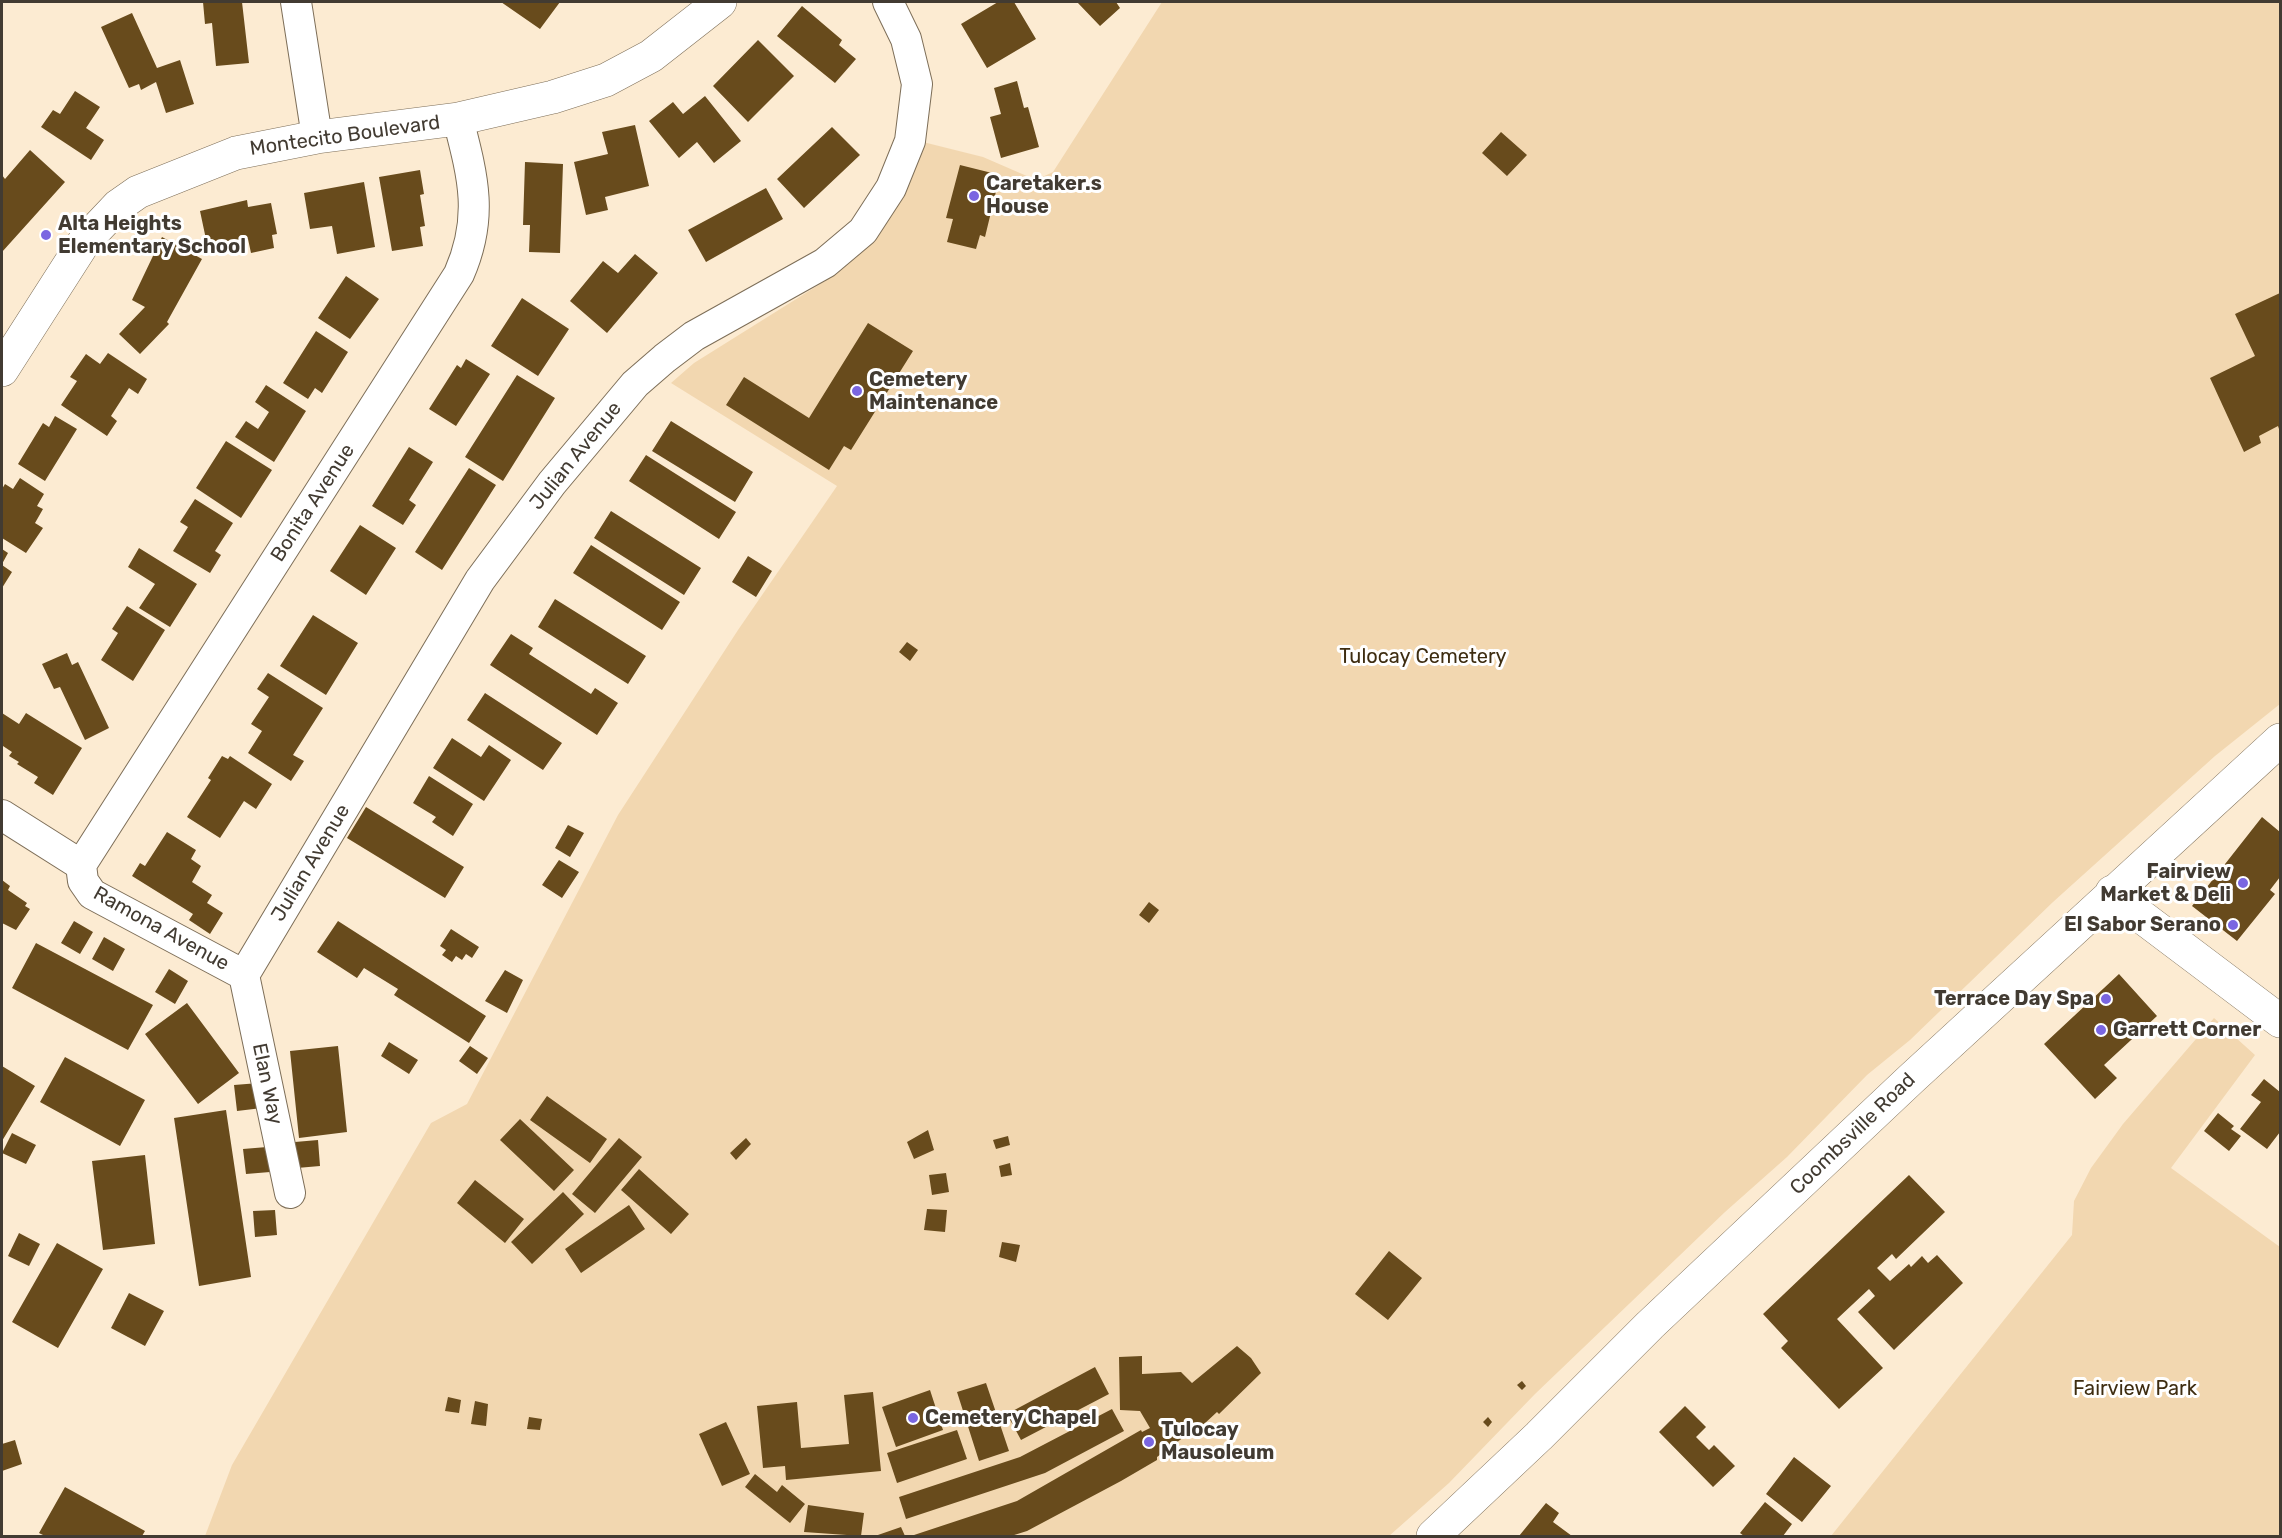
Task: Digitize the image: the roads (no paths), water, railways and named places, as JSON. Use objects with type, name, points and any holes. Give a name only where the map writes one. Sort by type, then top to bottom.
[{"type":"street","points":[[296,2],[317,137]]},
{"type":"street","name":"Montecito Boulevard","points":[[2,370],[84,242],[118,206],[138,192],[236,153],[317,137],[458,119],[554,97],[606,80],[651,56],[720,2]]},
{"type":"street","name":"Julian Avenue","points":[[244,975],[480,580],[552,483],[635,384],[664,358],[694,336],[825,263],[863,231],[891,188],[910,141],[917,84],[906,39],[888,2]]},
{"type":"street","name":"Bonita Avenue","points":[[81,865],[459,274],[468,254],[475,226],[470,165],[458,119]]},
{"type":"street","name":"Coombsville Road","points":[[1433,1536],[1539,1436],[1650,1325],[2112,892],[2135,874],[2280,740]]},
{"type":"street","name":"Ramona Avenue","points":[[2,815],[81,865],[83,881],[92,894],[244,975]]},
{"type":"street","points":[[2112,892],[2280,1021]]},
{"type":"street","name":"Elan Way","points":[[244,975],[290,1193]]},
{"type":"place","name":"Caretaker.s House","points":[[974,196]]},
{"type":"place","name":"Alta Heights Elementary School","points":[[46,235]]},
{"type":"place","name":"Cemetery Maintenance","points":[[857,391]]},
{"type":"place","name":"Fairview Market & Deli","points":[[2243,883]]},
{"type":"place","name":"El Sabor Serano","points":[[2233,925]]},
{"type":"place","name":"Terrace Day Spa","points":[[2106,999]]},
{"type":"place","name":"Garrett Corner","points":[[2101,1030]]},
{"type":"place","name":"Cemetery Chapel","points":[[913,1418]]},
{"type":"place","name":"Tulocay Mausoleum","points":[[1149,1442]]},
{"type":"park label","name":"Tulocay Cemetery","points":[[1423,657]]},
{"type":"park label","name":"Fairview Park","points":[[2135,1389]]}]
